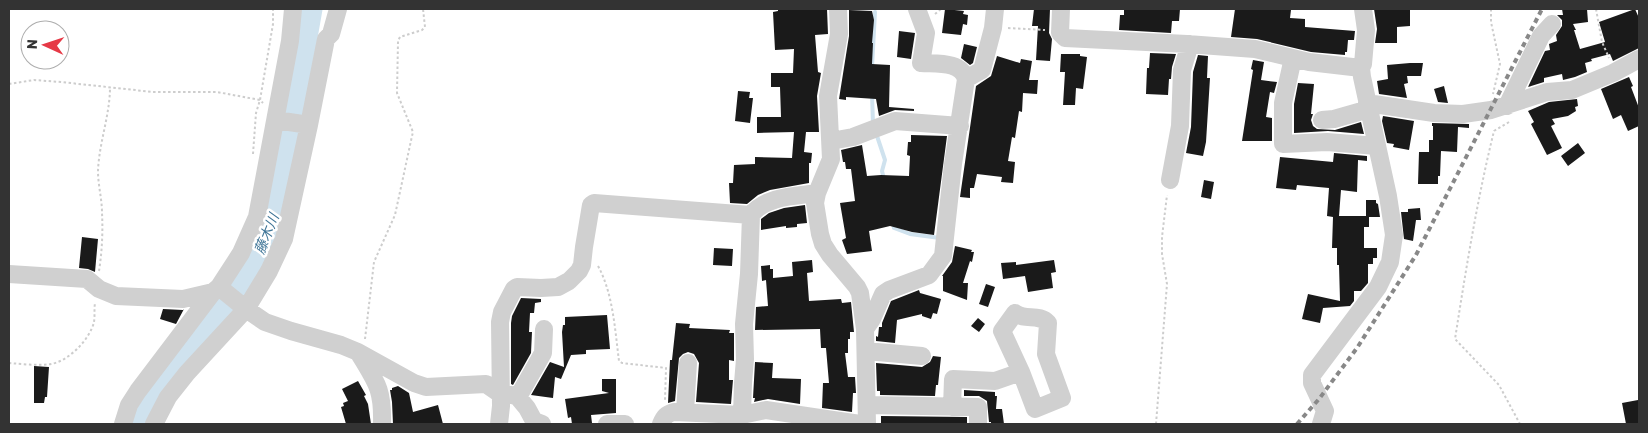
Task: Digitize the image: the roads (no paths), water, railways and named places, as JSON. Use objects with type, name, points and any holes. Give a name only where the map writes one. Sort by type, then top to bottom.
[{"type":"street","points":[[147,424],[125,419],[138,390],[218,290],[241,253],[257,217],[290,41],[293,9]]},
{"type":"street","points":[[154,424],[168,397],[244,307],[269,271],[284,239],[326,39],[329,9]]},
{"type":"street","points":[[326,39],[332,34],[338,9]]},
{"type":"street","points":[[838,9],[839,34],[828,96],[831,159],[817,193],[815,203],[823,244],[860,293],[865,329],[867,424]]},
{"type":"street","points":[[865,329],[872,319],[883,294],[929,275],[943,256],[953,164],[966,79],[963,71],[957,67],[921,63],[926,33],[917,9]]},
{"type":"street","points":[[966,79],[982,70],[993,28],[995,9]]},
{"type":"street","points":[[1062,9],[1060,31],[1061,36],[1065,38],[1190,44],[1255,50],[1309,62],[1361,68]]},
{"type":"street","points":[[1321,424],[1325,411],[1312,383],[1312,375],[1378,287],[1390,262],[1393,248],[1394,235],[1391,217],[1361,68],[1364,64],[1366,30],[1363,9]]},
{"type":"street","points":[[1508,114],[1542,36],[1552,24]]},
{"type":"street","points":[[1170,180],[1180,126],[1182,70],[1190,44]]},
{"type":"street","points":[[1293,58],[1283,103],[1283,144],[1327,142],[1376,146]]},
{"type":"street","points":[[1322,120],[1334,119],[1368,106],[1434,113],[1463,114],[1487,111],[1508,114],[1547,92],[1572,90],[1639,59]]},
{"type":"street","points":[[276,120],[309,125]]},
{"type":"street","points":[[831,141],[854,137],[894,121],[960,126]]},
{"type":"street","points":[[751,417],[743,383],[745,360],[744,324],[749,274],[751,215],[762,204],[784,198],[817,193]]},
{"type":"street","points":[[498,424],[500,406],[500,322],[502,312],[514,289],[517,287],[558,287],[569,281],[579,271],[582,265],[591,205],[594,203],[751,215]]},
{"type":"street","points":[[9,274],[87,279],[116,296],[183,299],[218,290],[265,322],[291,332],[341,345],[358,352],[414,383],[426,387],[486,384],[499,393],[518,397],[534,421],[542,424]]},
{"type":"street","points":[[1015,313],[1019,317],[1044,318],[1048,323],[1046,354],[1062,398],[1035,409],[1021,372],[1002,331],[1015,313]]},
{"type":"street","points":[[518,397],[543,353],[544,329]]},
{"type":"street","points":[[866,351],[922,356]]},
{"type":"street","points":[[358,352],[377,382],[381,397],[382,424]]},
{"type":"street","points":[[685,412],[688,363]]},
{"type":"street","points":[[952,407],[954,379],[995,380],[1021,372]]},
{"type":"street","points":[[867,405],[978,407],[978,424]]},
{"type":"street","points":[[662,421],[668,413],[674,412],[751,417],[766,410],[860,424]]},
{"type":"street","points":[[607,424],[625,424]]},
{"type":"waterway","name":"藤木川","points":[[139,424],[143,412],[159,385],[238,289],[264,249],[276,215],[312,9]]},
{"type":"waterway","points":[[872,67],[875,12]]},
{"type":"waterway","points":[[872,94],[873,124]]},
{"type":"waterway","points":[[876,133],[885,160],[882,171],[884,179]]},
{"type":"waterway","points":[[893,223],[894,228],[910,234],[940,238]]},
{"type":"railway","points":[[1297,424],[1319,399],[1357,348],[1416,255],[1542,9]]}]
